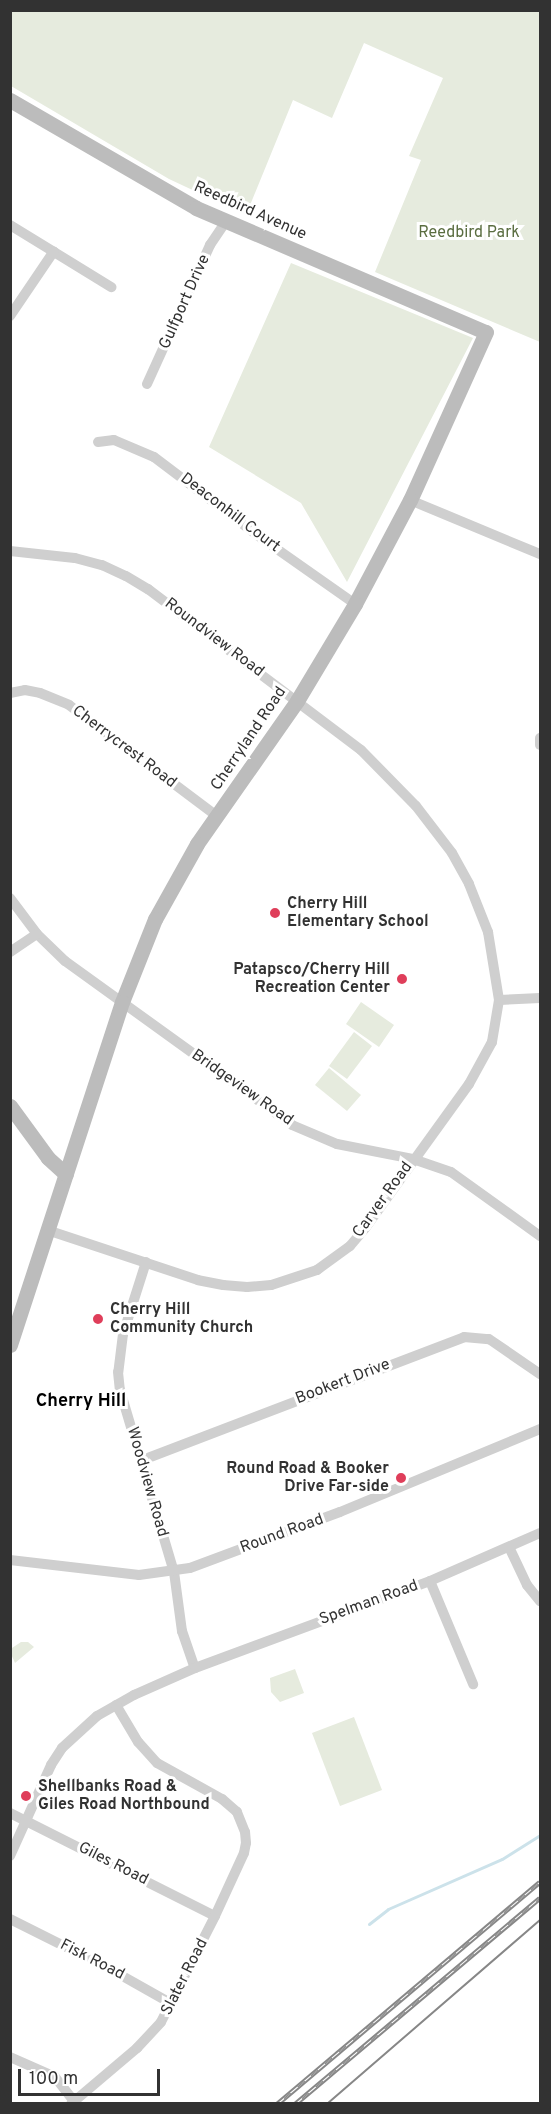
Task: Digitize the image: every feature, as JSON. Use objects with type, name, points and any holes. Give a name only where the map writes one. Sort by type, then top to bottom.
[{"type":"street","name":"Reedbird Avenue","points":[[10,100],[174,196],[226,221],[486,332]]},
{"type":"street","name":"Gulfport Drive","points":[[147,384],[210,245],[226,221]]},
{"type":"street","points":[[10,225],[111,287]]},
{"type":"street","points":[[10,316],[54,252]]},
{"type":"street","name":"Cherryland Road","points":[[10,1345],[122,1002],[143,945],[169,891],[297,701],[355,604],[410,500],[486,332]]},
{"type":"street","name":"Deaconhill Court","points":[[98,442],[114,440],[154,457],[257,536],[355,604]]},
{"type":"street","points":[[410,500],[540,554]]},
{"type":"street","name":"Roundview Road","points":[[10,551],[75,558],[102,565],[126,576],[148,589],[361,750],[391,778],[434,827],[452,853],[469,884],[488,932],[499,1000]]},
{"type":"street","name":"Cherrycrest Road","points":[[10,693],[25,690],[56,698],[69,705],[218,817]]},
{"type":"street","points":[[540,738],[540,745]]},
{"type":"street","name":"Bridgeview Road","points":[[10,898],[37,934],[65,961],[292,1125],[337,1143],[413,1160],[451,1172],[540,1236]]},
{"type":"street","points":[[10,952],[37,934]]},
{"type":"street","points":[[499,1000],[540,998]]},
{"type":"street","name":"Carver Road","points":[[47,1230],[198,1280],[223,1285],[247,1287],[293,1280],[317,1270],[350,1246],[366,1227],[469,1084],[492,1042],[499,1000]]},
{"type":"street","points":[[10,1106],[48,1158],[66,1174]]},
{"type":"street","name":"Woodview Road","points":[[146,1262],[123,1334],[118,1372],[120,1390],[174,1572],[182,1631],[195,1668]]},
{"type":"street","name":"Bookert Drive","points":[[140,1461],[457,1338],[489,1339],[540,1374]]},
{"type":"street","name":"Round Road","points":[[10,1560],[139,1575],[174,1572],[340,1512],[540,1429]]},
{"type":"street","name":"Spelman Road","points":[[10,1856],[62,1748],[83,1726],[116,1705],[195,1668],[430,1581],[540,1533]]},
{"type":"street","points":[[509,1547],[527,1585],[540,1601]]},
{"type":"street","points":[[430,1581],[473,1684]]},
{"type":"street","name":"Slater Road","points":[[72,2102],[144,2040],[161,2022],[172,2004],[244,1853],[245,1832],[237,1812],[222,1799],[156,1763],[138,1742],[116,1705]]},
{"type":"street","name":"Giles Road","points":[[10,1813],[215,1916]]},
{"type":"street","name":"Fisk Road","points":[[10,1919],[110,1969],[172,2004]]},
{"type":"street","points":[[10,2057],[55,2078],[72,2102]]},
{"type":"green space","name":"Reedbird Park","points":[[10,11],[540,11],[540,342],[375,272],[421,160],[409,156],[443,78],[364,43],[332,118],[293,100],[246,215],[169,179],[11,86]]},
{"type":"green space","points":[[291,263],[473,338],[347,582],[301,503],[209,447]]},
{"type":"green space","points":[[361,1002],[394,1025],[379,1047],[346,1024]]},
{"type":"green space","points":[[354,1032],[372,1046],[347,1079],[329,1066]]},
{"type":"green space","points":[[329,1068],[361,1095],[347,1111],[315,1085]]},
{"type":"green space","points":[[21,1642],[28,1642],[34,1647],[15,1663],[11,1654],[12,1648]]},
{"type":"green space","points":[[295,1669],[304,1693],[280,1702],[271,1692],[270,1678]]},
{"type":"green space","points":[[354,1717],[382,1790],[340,1806],[312,1733]]},
{"type":"waterway","points":[[369,1924],[388,1909],[502,1859],[540,1835]]},
{"type":"tram line","points":[[327,2104],[540,1920]]},
{"type":"railway","points":[[277,2104],[540,1882]]},
{"type":"railway","points":[[295,2104],[540,1898]]},
{"type":"place","name":"Cherry Hill Elementary School","points":[[275,913]]},
{"type":"place","name":"Patapsco/Cherry Hill Recreation Center","points":[[402,979]]},
{"type":"place","name":"Cherry Hill Community Church","points":[[98,1319]]},
{"type":"place","name":"Round Road & Booker Drive Far-side","points":[[401,1478]]},
{"type":"place","name":"Shellbanks Road & Giles Road Northbound","points":[[26,1796]]},
{"type":"district","name":"Cherry Hill","points":[[81,1402]]}]
